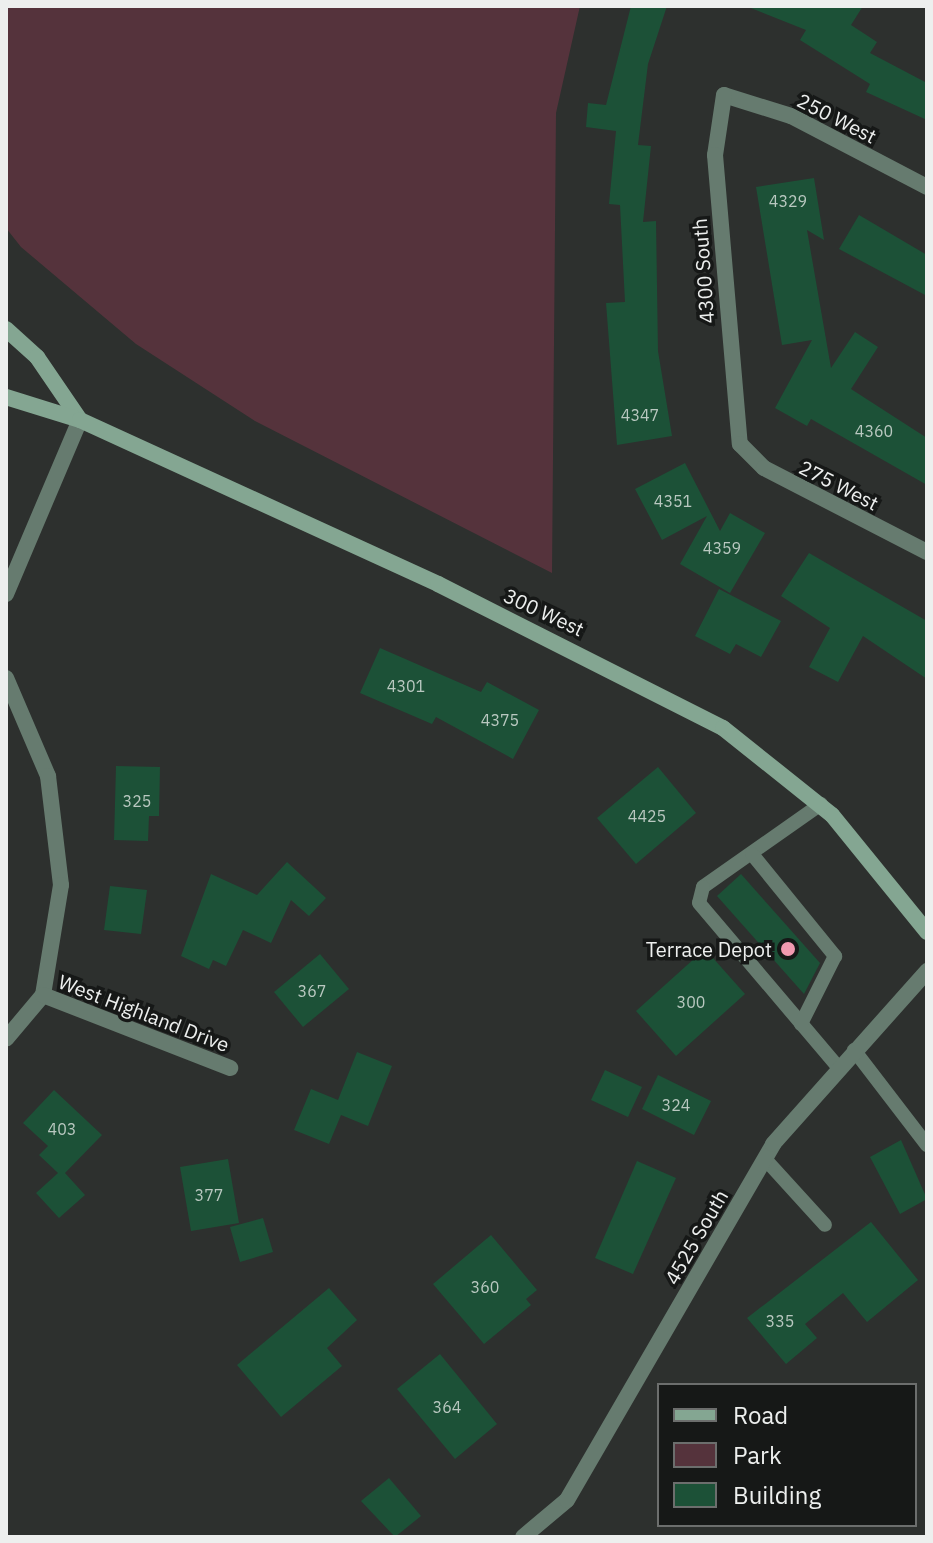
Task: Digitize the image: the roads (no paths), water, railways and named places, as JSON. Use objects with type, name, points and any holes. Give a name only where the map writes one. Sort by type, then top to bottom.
[{"type":"main road","points":[[6,329],[37,357],[80,420]]},
{"type":"main road","name":"300 West","points":[[6,397],[80,420],[572,646],[723,728],[821,804],[927,932]]},
{"type":"street","name":"250 West","points":[[724,95],[791,116],[927,187]]},
{"type":"street","name":"4300 South","points":[[724,95],[715,155],[740,444]]},
{"type":"street","points":[[6,594],[80,420]]},
{"type":"street","name":"275 West","points":[[740,444],[764,468],[927,552]]},
{"type":"street","name":"West Highland Drive","points":[[6,678],[48,776],[61,885],[43,995],[6,1039]]},
{"type":"street","name":"4525 South","points":[[523,1537],[567,1500],[765,1159],[837,1066],[927,971]]},
{"type":"street","name":"West Highland Drive","points":[[43,995],[230,1068]]},
{"type":"lane","points":[[821,804],[703,887],[699,903],[837,1066]]},
{"type":"lane","points":[[752,854],[835,956],[801,1024]]},
{"type":"lane","points":[[854,1050],[927,1145]]},
{"type":"lane","points":[[765,1159],[825,1225]]},
{"type":"place","name":"Terrace Depot","points":[[788,949]]}]
